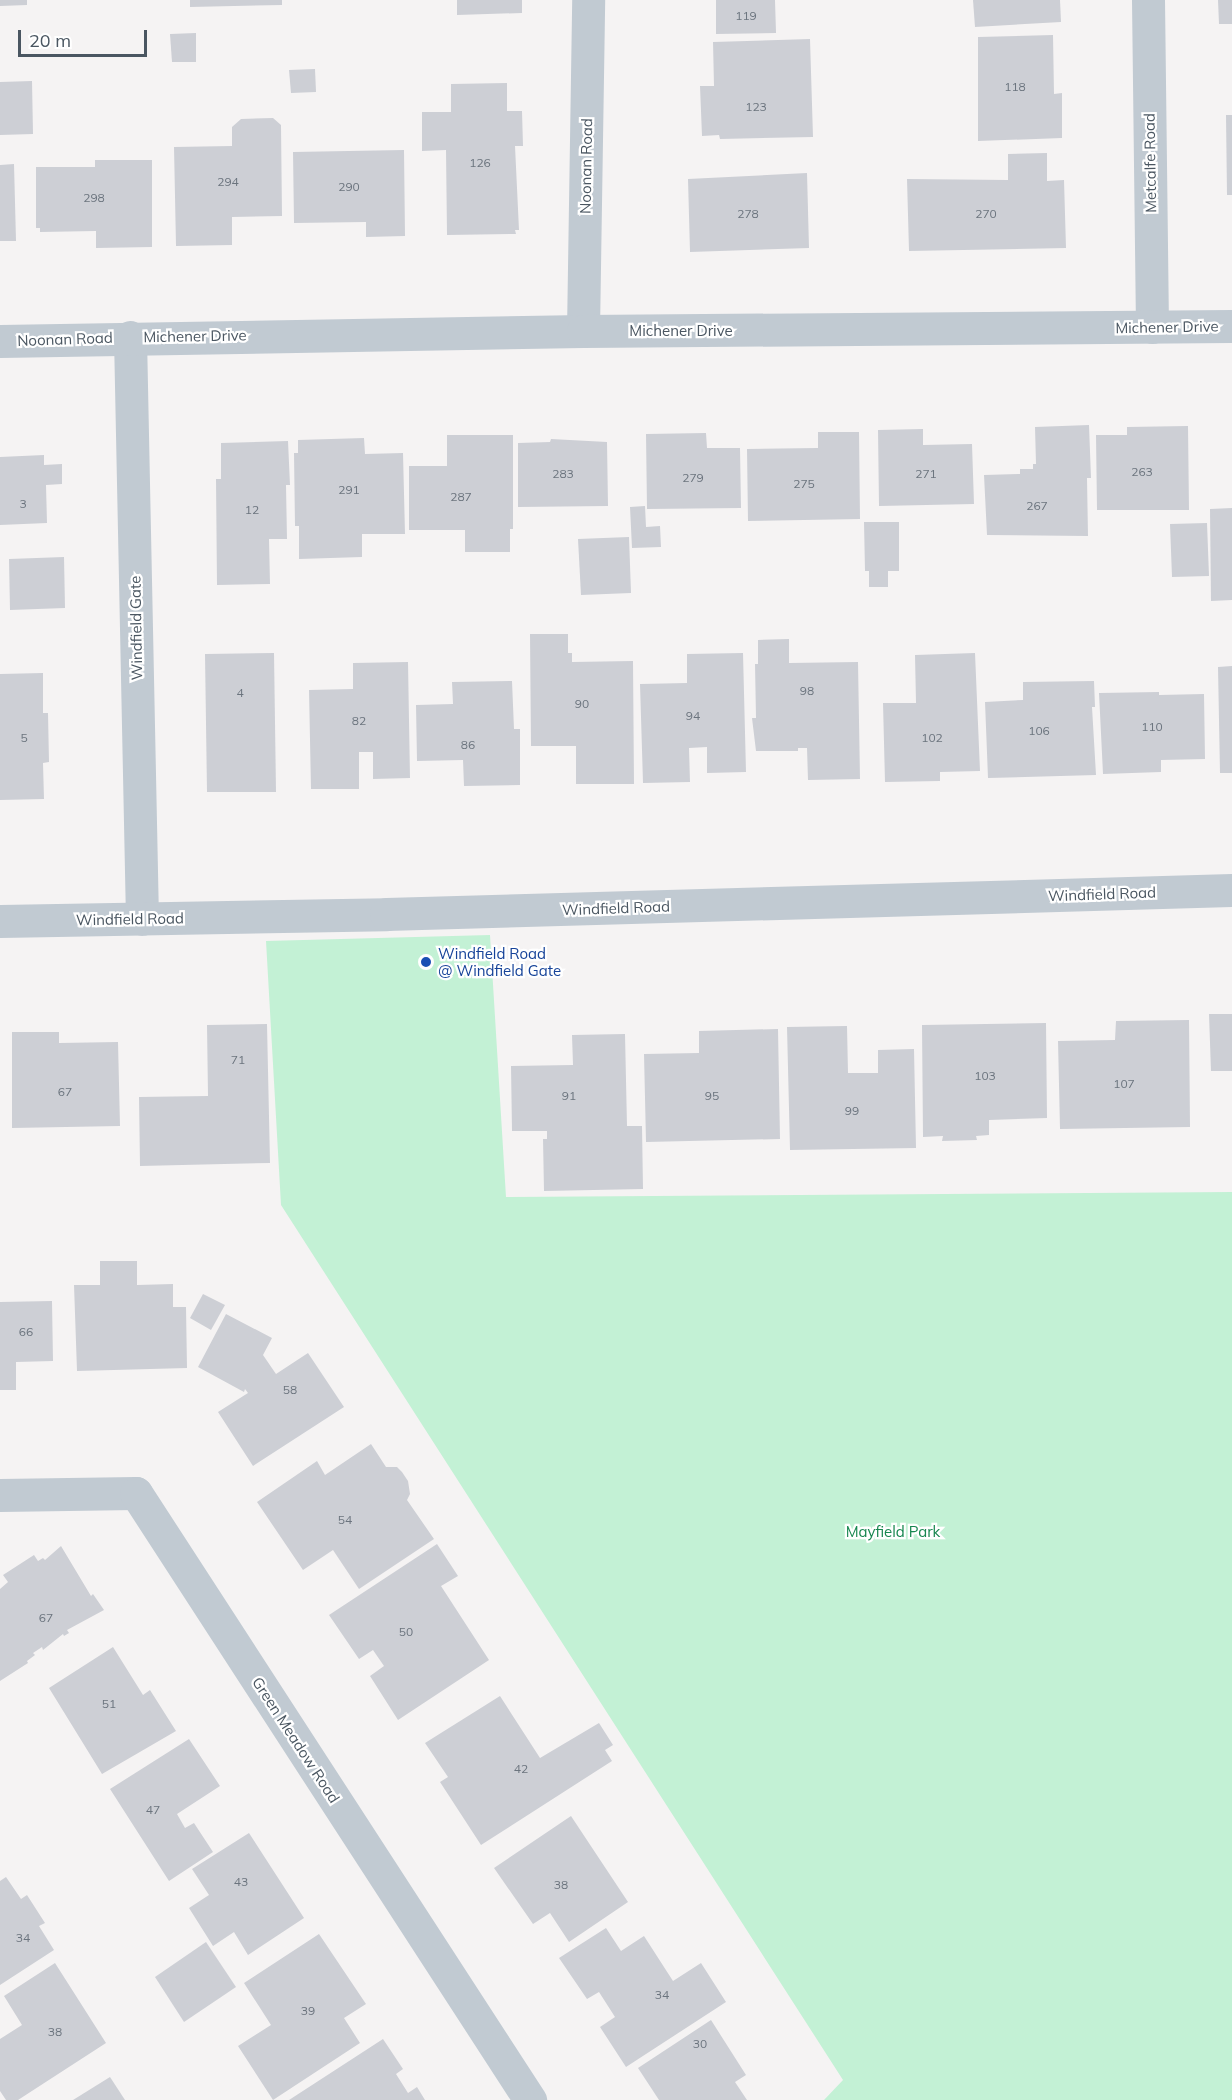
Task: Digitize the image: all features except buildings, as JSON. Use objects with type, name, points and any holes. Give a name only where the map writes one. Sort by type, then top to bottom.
[{"type":"street","name":"Noonan Road","points":[[583,332],[588,0]]},
{"type":"street","name":"Metcalfe Road","points":[[1148,0],[1152,327]]},
{"type":"street","name":"Michener Drive","points":[[130,337],[1232,326]]},
{"type":"street","name":"Noonan Road","points":[[0,341],[130,337]]},
{"type":"street","name":"Windfield Gate","points":[[130,337],[142,919]]},
{"type":"street","name":"Windfield Road","points":[[0,921],[1232,890]]},
{"type":"street","name":"Green Meadow Road","points":[[0,1495],[136,1493],[530,2100]]},
{"type":"green space","name":"Mayfield Park","points":[[490,935],[506,1197],[1232,1192],[1232,2100],[824,2100],[843,2080],[281,1205],[266,941]]},
{"type":"place","name":"Windfield Road @ Windfield Gate","points":[[426,962]]}]
